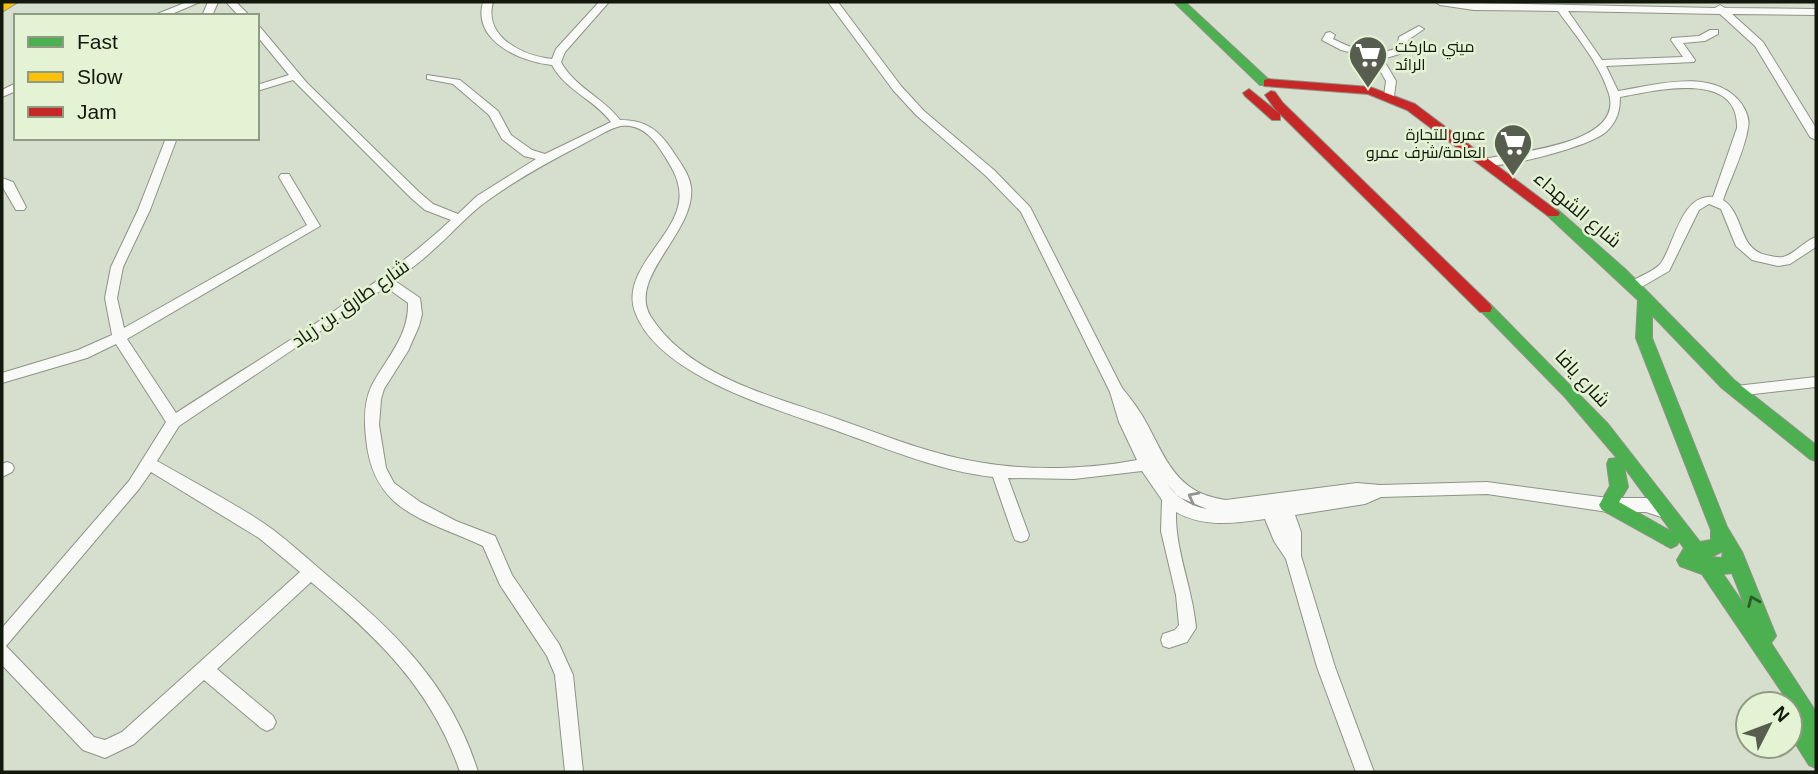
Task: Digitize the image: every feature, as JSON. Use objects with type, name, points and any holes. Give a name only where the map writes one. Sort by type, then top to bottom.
[{"type":"street","points":[[2,9],[13,2]]},
{"type":"street","points":[[162,14],[195,2]]},
{"type":"street","points":[[488,2],[485,8],[486,18],[498,38],[524,57],[556,62]]},
{"type":"street","points":[[604,2],[560,51],[556,62],[559,72],[572,85],[610,111],[617,123],[639,123],[649,128],[658,137],[680,172],[685,188],[681,220],[639,288],[640,310],[653,329],[693,364],[737,388],[942,460],[998,471],[1034,473],[1094,471],[1148,459]]},
{"type":"street","points":[[832,2],[912,104],[1013,194],[1026,210],[1117,392],[1119,408],[1170,499],[1196,515],[1209,518],[1276,507],[1365,498],[1380,492],[1487,488],[1608,505],[1646,505],[1665,512]]},
{"type":"street","name":"شارع يافا","points":[[1170,2],[1248,88],[1565,403],[1615,464],[1671,540],[1705,567],[1749,625],[1816,730]]},
{"type":"street","name":"شارع يافا","points":[[1180,2],[1269,88],[1279,106],[1579,403],[1617,446],[1665,512],[1774,690]]},
{"type":"street","points":[[1440,2],[1561,8],[1816,12]]},
{"type":"street","points":[[1713,2],[1759,44],[1816,137]]},
{"type":"street","points":[[1488,162],[1557,147],[1599,133],[1615,114],[1615,95],[1599,63],[1561,8]]},
{"type":"street","points":[[1330,35],[1327,40],[1340,47],[1377,57],[1390,56],[1402,50],[1403,39],[1419,29]]},
{"type":"street","points":[[259,31],[296,76],[415,195],[429,207],[457,218]]},
{"type":"street","points":[[1599,63],[1690,60],[1676,40],[1701,39],[1714,32]]},
{"type":"street","points":[[1377,57],[1391,81],[1389,96]]},
{"type":"street","points":[[259,87],[296,76]]},
{"type":"street","points":[[431,77],[451,79],[471,93],[494,113],[506,137],[528,153],[546,158]]},
{"type":"street","points":[[1615,95],[1696,84],[1715,89],[1730,99],[1741,114],[1743,124],[1717,201]]},
{"type":"street","points":[[1248,88],[1258,96],[1269,88]]},
{"type":"street","name":"شارع الشهداء","points":[[1269,88],[1346,88],[1389,96],[1411,107],[1555,214],[1736,391],[1816,454]]},
{"type":"street","name":"شارع الشهداء","points":[[1269,88],[1356,94],[1396,106],[1435,131],[1547,215],[1641,297],[1718,386],[1816,465]]},
{"type":"street","name":"شارع طارق بن زياد","points":[[2,640],[103,524],[149,463],[174,422],[386,281],[426,250],[457,218],[481,199],[546,158],[617,123]]},
{"type":"street","points":[[171,140],[113,279],[111,305],[120,337],[174,422]]},
{"type":"street","points":[[2,378],[82,354],[120,337],[314,226],[285,177]]},
{"type":"street","points":[[2,182],[9,185],[20,207]]},
{"type":"street","points":[[1788,687],[1720,530],[1644,338],[1641,297],[1665,268],[1693,208],[1707,200],[1717,201],[1726,207],[1742,246],[1756,257],[1778,262],[1790,260],[1816,240]]},
{"type":"street","points":[[386,281],[415,301],[416,314],[406,344],[376,391],[373,452],[388,486],[400,496],[469,534],[489,541],[506,580],[553,650],[564,674],[574,772]]},
{"type":"street","points":[[1736,391],[1816,382]]},
{"type":"street","points":[[1148,459],[1179,489],[1210,505],[1276,507]]},
{"type":"street","points":[[149,463],[265,533],[358,611],[410,663],[433,694],[458,739],[469,772]]},
{"type":"street","points":[[1608,505],[1619,487],[1615,464]]},
{"type":"street","points":[[998,471],[1021,536]]},
{"type":"street","points":[[1169,640],[1181,636],[1188,628],[1188,611],[1166,517],[1170,499]]},
{"type":"street","points":[[1608,505],[1671,540]]},
{"type":"street","points":[[1276,507],[1276,530],[1293,556],[1326,667],[1365,772]]},
{"type":"street","points":[[1690,555],[1713,549],[1720,543],[1720,530]]},
{"type":"street","points":[[1705,567],[1728,566],[1733,555]]},
{"type":"street","points":[[2,653],[89,744],[105,749],[128,738],[312,571]]},
{"type":"street","points":[[204,669],[267,722]]},
{"type":"street","points":[[1804,739],[1816,758]]},
{"type":"traffic: fast","points":[[1179,2],[1264,82]]},
{"type":"traffic: fast","points":[[1553,213],[1621,274],[1728,384],[1816,454]]},
{"type":"traffic: fast","points":[[1645,298],[1644,338],[1720,530],[1733,552],[1729,566],[1705,567],[1686,560],[1693,550],[1713,549],[1720,543],[1720,530]]},
{"type":"traffic: fast","points":[[1485,308],[1570,393],[1618,447],[1721,586],[1816,730]]},
{"type":"traffic: fast","points":[[1615,464],[1619,487],[1608,505],[1671,540]]},
{"type":"traffic: fast","points":[[1733,555],[1767,636]]},
{"type":"traffic: fast","points":[[1804,739],[1816,758]]},
{"type":"traffic: slow","points":[[2,9],[13,2]]},
{"type":"traffic: jam","points":[[1268,83],[1370,91],[1411,107],[1553,213]]},
{"type":"traffic: jam","points":[[1249,93],[1276,117]]},
{"type":"traffic: jam","points":[[1271,95],[1279,106],[1485,308]]},
{"type":"place","name":"ميني ماركت الرائد","points":[[1368,89]]},
{"type":"place","name":"عمرو للتجارة العامة/شرف عمرو","points":[[1513,177]]}]
